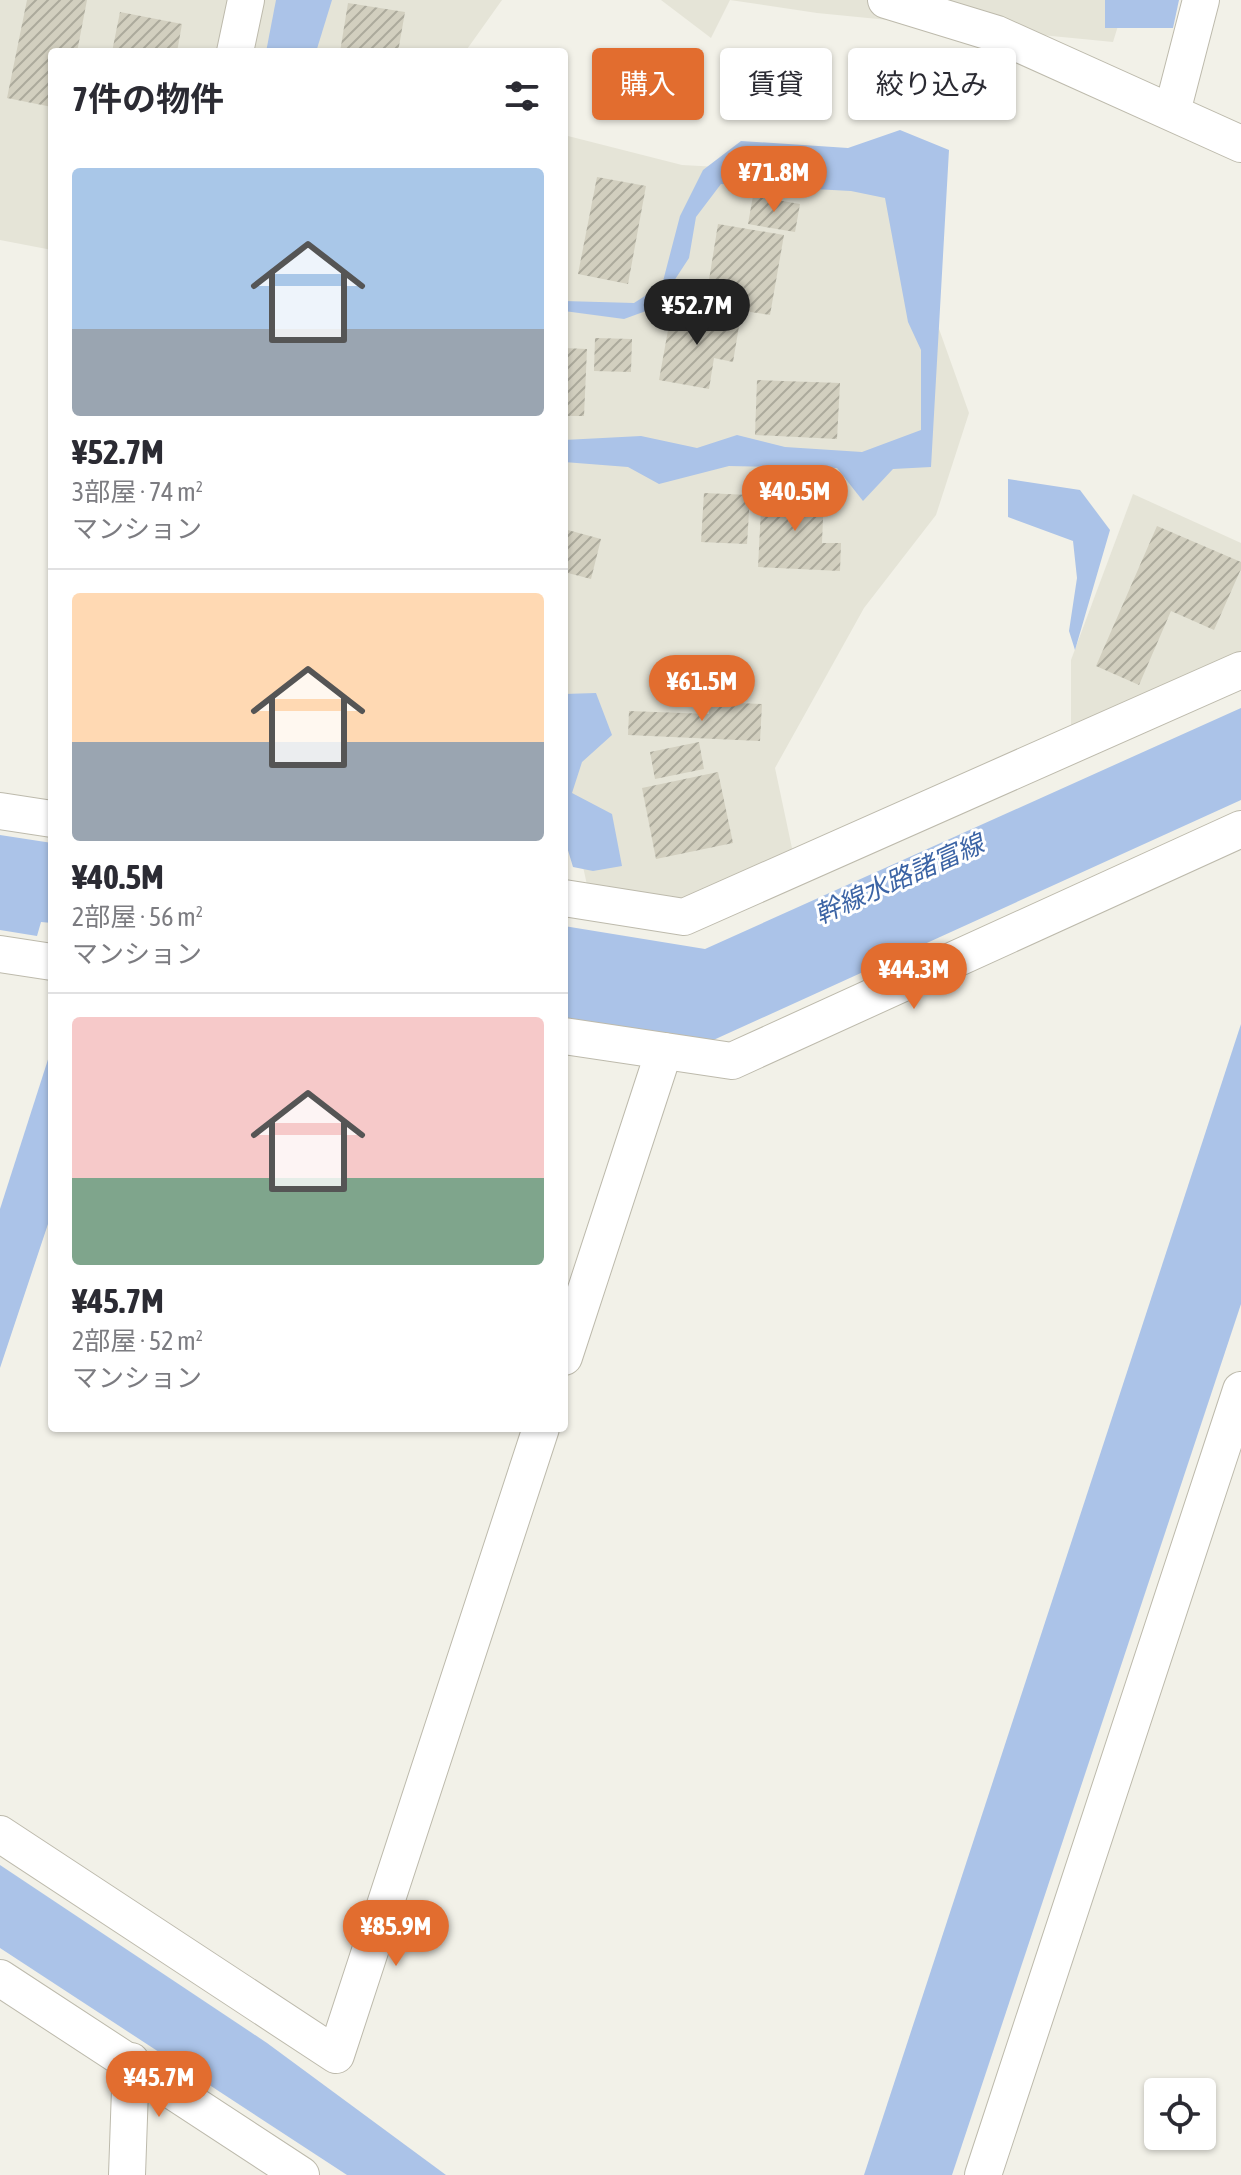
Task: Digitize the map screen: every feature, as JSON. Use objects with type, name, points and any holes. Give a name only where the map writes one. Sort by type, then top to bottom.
[{"type":"street","points":[[236,48],[246,0]]},
{"type":"street","points":[[1172,112],[1201,0]]},
{"type":"street","points":[[891,1],[997,34],[1241,144]]},
{"type":"street","points":[[568,899],[684,917],[1241,670]]},
{"type":"street","points":[[0,811],[48,818]]},
{"type":"street","points":[[568,1037],[732,1061],[1241,829]]},
{"type":"street","points":[[0,954],[48,961]]},
{"type":"street","points":[[568,1345],[664,1051]]},
{"type":"street","points":[[983,2175],[1241,1390]]},
{"type":"street","points":[[0,1834],[336,2055],[540,1432]]},
{"type":"street","points":[[0,1978],[301,2175]]},
{"type":"street","points":[[127,2175],[131,2061]]},
{"type":"shaded area","points":[[0,0],[502,0],[468,48],[48,48],[48,249],[0,240]]},
{"type":"shaded area","points":[[661,0],[730,0],[711,38]]},
{"type":"shaded area","points":[[730,0],[1126,0],[1113,42],[817,13]]},
{"type":"shaded area","points":[[568,136],[682,165],[921,178],[929,301],[969,413],[936,515],[864,608],[775,768],[793,853],[689,906],[589,894],[568,798]]},
{"type":"shaded area","points":[[1133,494],[1241,543],[1241,659],[1071,727],[1071,660]]},
{"type":"water","points":[[276,0],[332,0],[317,48],[267,48]]},
{"type":"water","points":[[1105,0],[1179,0],[1173,28],[1105,28]]},
{"type":"water","points":[[900,130],[949,150],[931,467],[893,469],[863,501],[837,468],[729,466],[659,484],[628,467],[568,462],[568,440],[641,436],[697,448],[737,435],[785,447],[862,452],[921,430],[921,350],[908,322],[885,198],[851,191],[721,184],[696,217],[689,258],[657,307],[624,319],[568,312],[568,301],[634,303],[662,285],[680,216],[703,170],[741,141],[848,148]]},
{"type":"water","points":[[1008,479],[1080,490],[1110,530],[1075,650],[1069,631],[1077,578],[1073,541],[1008,517]]},
{"type":"water","points":[[596,693],[612,735],[582,762],[572,793],[612,814],[622,866],[593,871],[573,867],[568,850],[568,694]]},
{"type":"water","name":"幹線水路諸富線","points":[[1241,708],[1241,800],[709,1042],[568,1021],[568,927],[705,949]]},
{"type":"water","points":[[0,835],[48,842],[48,923],[41,922],[37,936],[0,930]]},
{"type":"water","points":[[1241,1024],[1241,1304],[952,2175],[864,2175]]},
{"type":"water","points":[[48,1059],[48,1224],[0,1368],[0,1209]]},
{"type":"water","points":[[0,1865],[267,2043],[446,2175],[347,2175],[0,1948]]},
{"type":"building","points":[[27,0],[87,0],[78,48],[48,48],[48,106],[7,98]]},
{"type":"building","points":[[348,3],[405,12],[399,48],[341,48]]},
{"type":"building","points":[[120,12],[182,24],[178,48],[113,48]]},
{"type":"building","points":[[597,177],[646,186],[628,284],[578,274]]},
{"type":"building","points":[[753,196],[800,204],[795,232],[748,224]]},
{"type":"building","points":[[718,224],[784,235],[770,315],[705,305]]},
{"type":"building","points":[[672,308],[740,320],[733,362],[714,358],[709,389],[659,380]]},
{"type":"building","points":[[595,338],[632,339],[631,372],[594,371]]},
{"type":"building","points":[[568,348],[587,349],[584,416],[568,416]]},
{"type":"building","points":[[757,380],[840,383],[837,439],[755,435]]},
{"type":"building","points":[[762,490],[824,494],[822,543],[841,543],[840,571],[758,567]]},
{"type":"building","points":[[704,493],[750,495],[747,544],[701,542]]},
{"type":"building","points":[[1157,526],[1241,562],[1241,569],[1214,630],[1171,611],[1139,685],[1096,666]]},
{"type":"building","points":[[568,530],[601,539],[591,579],[568,573]]},
{"type":"building","points":[[709,702],[762,704],[760,741],[628,735],[629,711],[709,714]]},
{"type":"building","points":[[699,742],[704,769],[655,779],[650,752]]},
{"type":"building","points":[[718,772],[733,843],[656,859],[642,788]]}]
